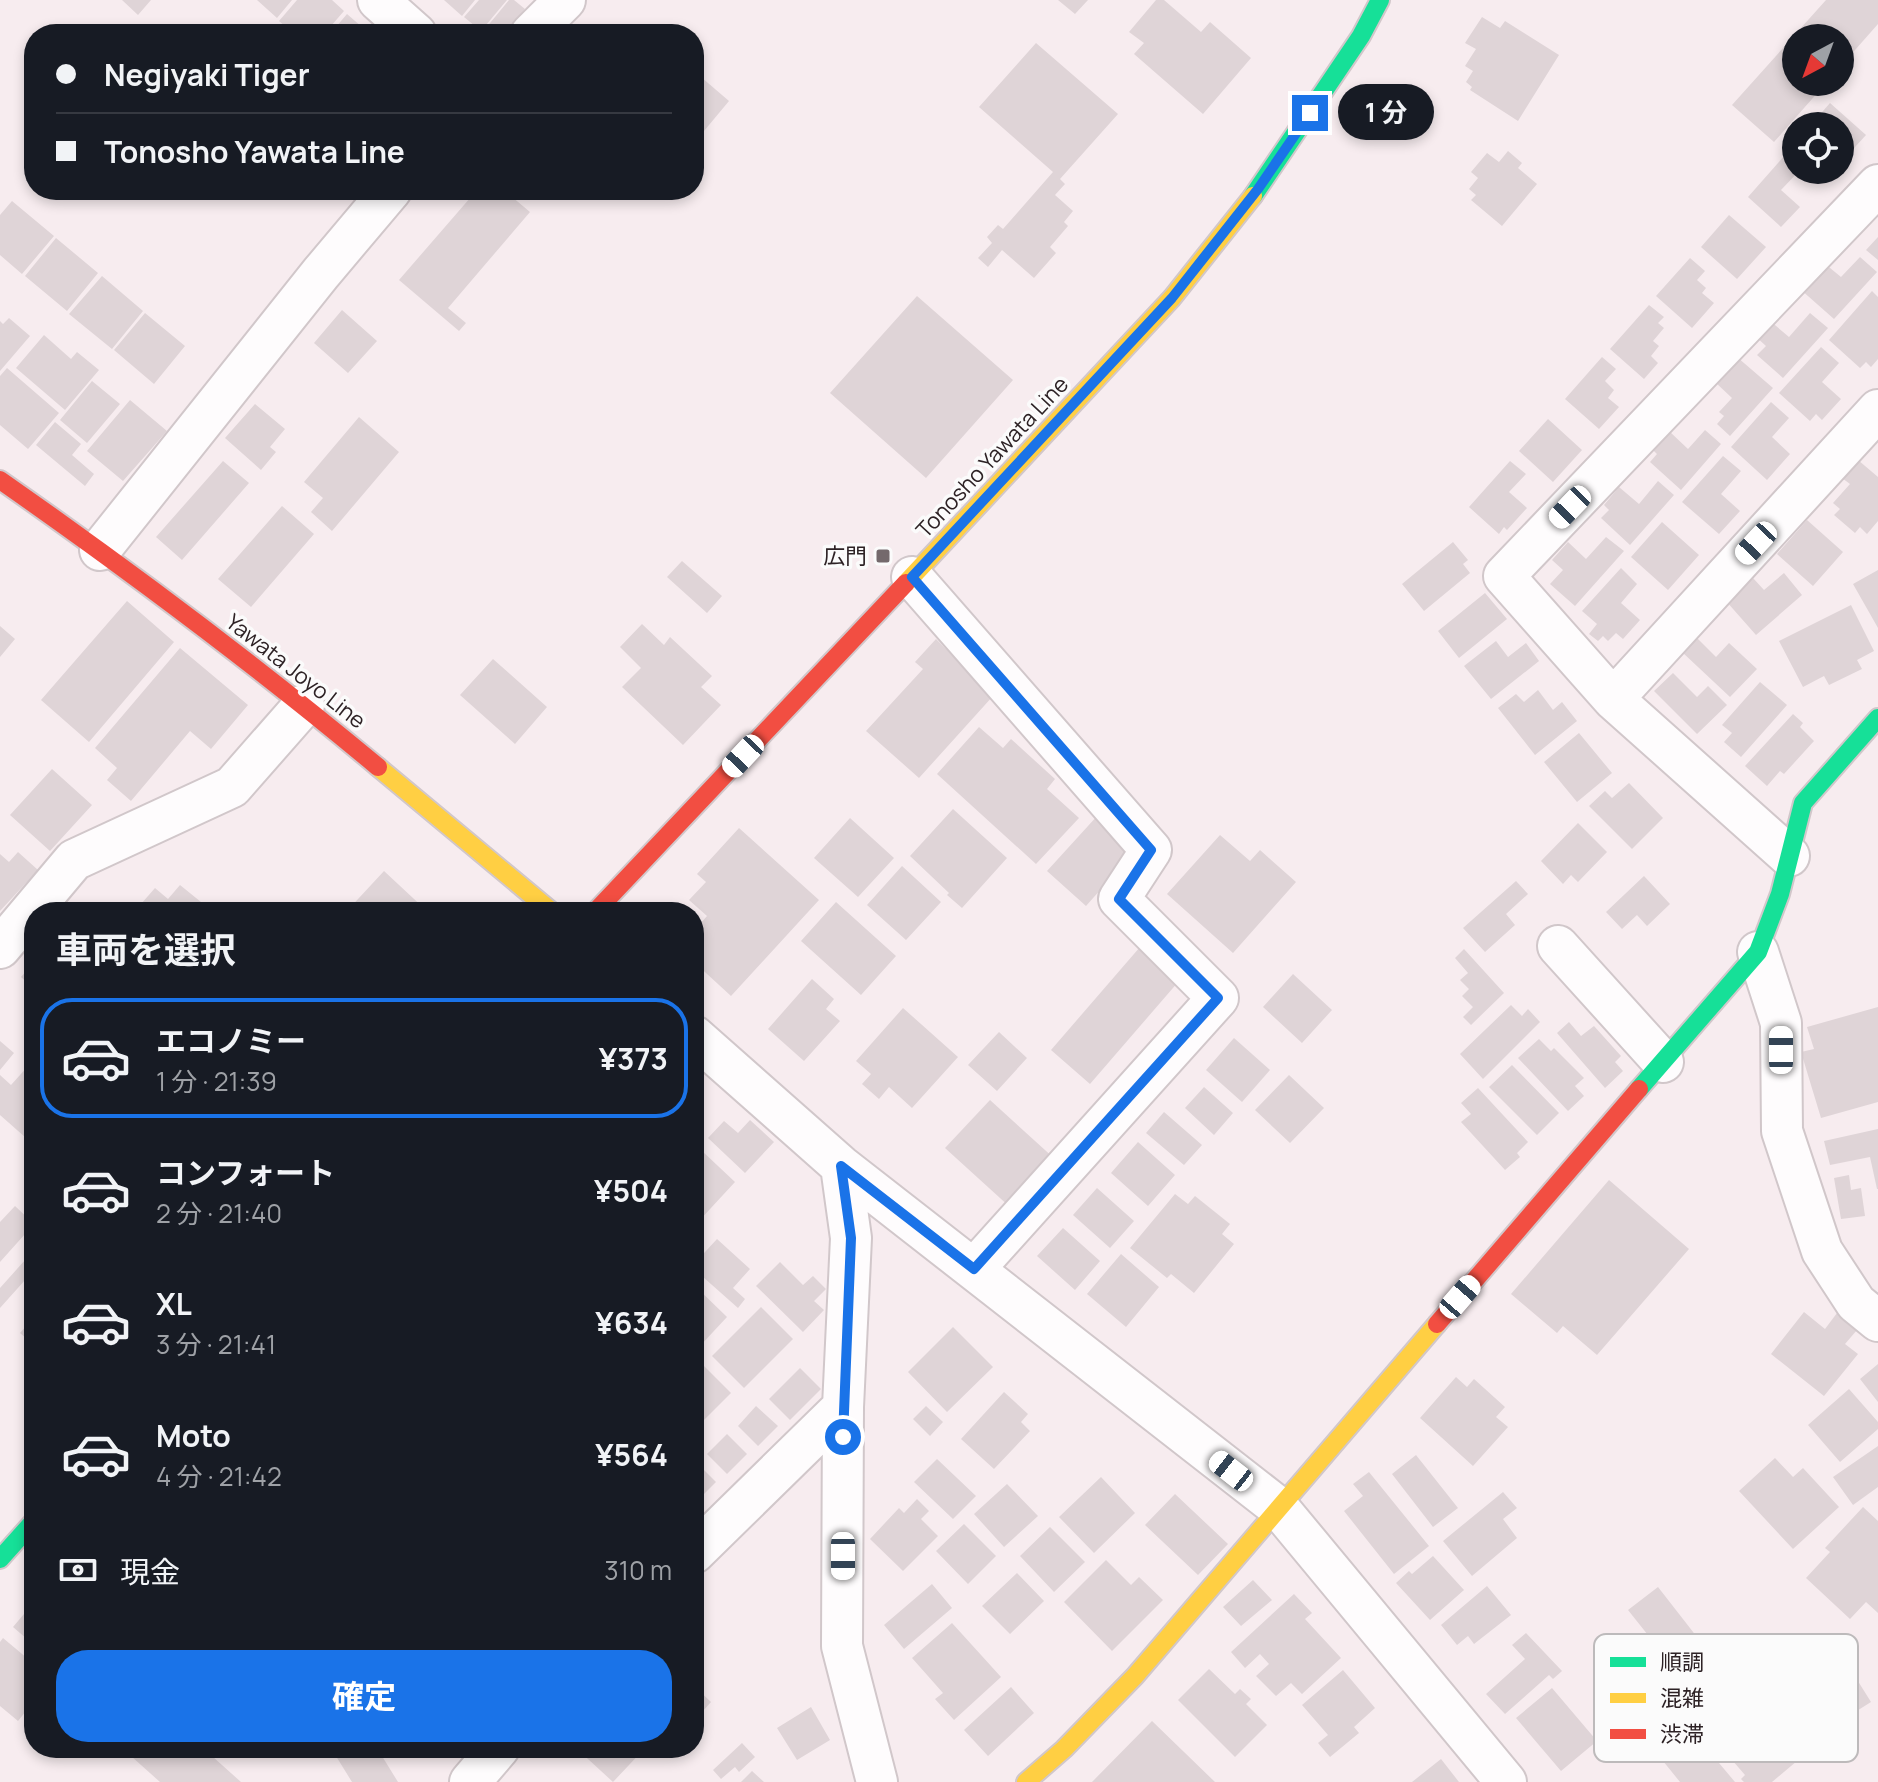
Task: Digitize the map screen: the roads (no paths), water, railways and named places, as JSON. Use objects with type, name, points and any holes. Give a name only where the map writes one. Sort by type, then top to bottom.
[{"type":"main road","name":"Tonosho Yawata Line","points":[[604,902],[1172,298],[1258,189],[1361,36],[1380,0]]},
{"type":"main road","name":"Yawata Joyo Line","points":[[0,480],[100,550],[304,705],[540,902]]},
{"type":"main road","points":[[1026,1782],[1055,1758],[1145,1667],[1278,1507],[1758,952],[1780,894],[1803,803],[1878,718]]},
{"type":"main road","points":[[0,1559],[24,1532]]},
{"type":"street","points":[[378,0],[405,24]]},
{"type":"street","points":[[541,24],[565,0]]},
{"type":"street","points":[[1789,856],[1613,699],[1504,576],[1878,185]]},
{"type":"street","points":[[100,550],[383,200]]},
{"type":"street","points":[[1613,699],[1878,410]]},
{"type":"street","points":[[912,577],[1151,850],[1119,899],[1218,998],[974,1269]]},
{"type":"street","points":[[39,902],[74,860],[232,787],[304,705]]},
{"type":"street","points":[[0,948],[24,919]]},
{"type":"street","points":[[1558,946],[1663,1062]]},
{"type":"street","points":[[1758,952],[1781,1023],[1782,1131],[1822,1251],[1856,1303],[1878,1321]]},
{"type":"street","points":[[704,1045],[841,1166],[1278,1507],[1506,1782]]},
{"type":"street","points":[[841,1166],[851,1238],[843,1407],[842,1646],[877,1782]]},
{"type":"street","points":[[704,1543],[843,1407]]},
{"type":"street","points":[[470,1782],[490,1758]]},
{"type":"place","name":"広門","points":[[883,556]]}]
